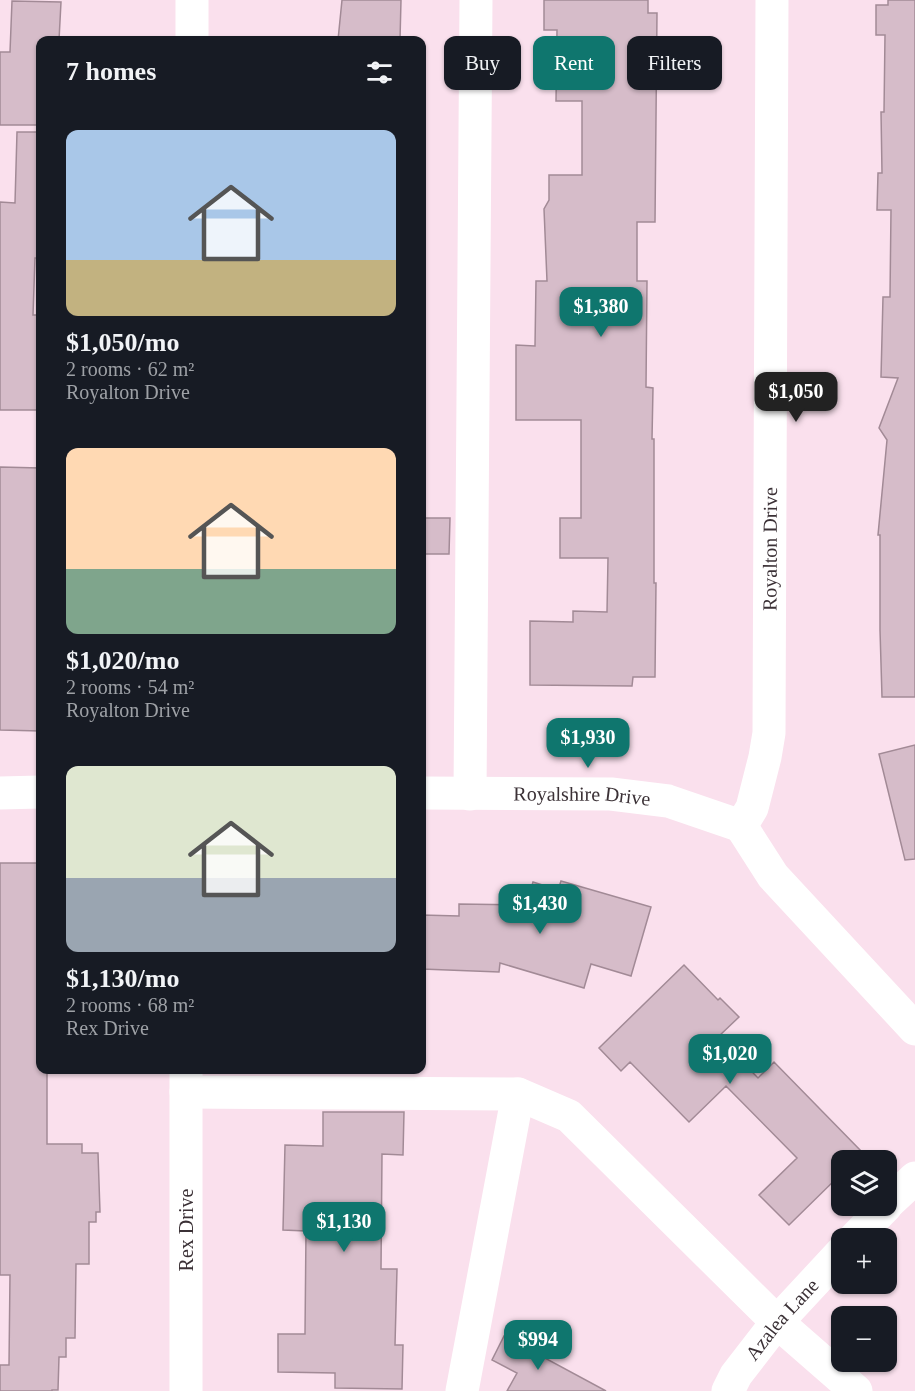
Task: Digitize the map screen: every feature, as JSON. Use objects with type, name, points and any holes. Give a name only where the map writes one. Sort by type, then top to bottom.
[{"type":"street","points":[[192,0],[192,36]]},
{"type":"street","points":[[470,794],[476,0]]},
{"type":"street","name":"Royalton Drive","points":[[741,826],[752,808],[769,733],[772,0]]},
{"type":"street","points":[[0,793],[36,792]]},
{"type":"street","name":"Royalshire Drive","points":[[426,793],[611,795],[668,801],[741,826]]},
{"type":"street","points":[[741,826],[773,876],[915,1029]]},
{"type":"street","points":[[186,1081],[518,1094],[569,1116],[777,1322],[856,1391]]},
{"type":"street","name":"Rex Drive","points":[[186,1081],[186,1391]]},
{"type":"street","points":[[462,1391],[518,1094]]},
{"type":"street","points":[[897,1195],[915,1178]]},
{"type":"street","points":[[865,1228],[876,1216]]},
{"type":"street","name":"Azalea Lane","points":[[728,1391],[736,1376],[777,1322],[831,1264]]},
{"type":"building","points":[[342,0],[401,0],[400,36],[338,36]]},
{"type":"building","points":[[544,0],[648,0],[648,13],[657,13],[657,36],[627,36],[627,90],[656,90],[655,222],[637,222],[637,281],[647,281],[646,387],[653,388],[655,677],[633,677],[632,686],[530,685],[530,621],[573,622],[573,611],[607,612],[608,558],[560,558],[560,518],[581,518],[581,420],[516,420],[516,345],[535,346],[536,281],[547,281],[544,209],[549,200],[549,175],[582,175],[582,101],[556,101],[556,90],[615,90],[615,36],[557,36],[557,30],[544,30]]},
{"type":"building","points":[[888,0],[915,0],[915,697],[882,697],[880,535],[878,535],[887,440],[879,428],[898,378],[881,377],[883,297],[890,297],[891,210],[877,210],[878,173],[882,173],[881,112],[884,112],[885,35],[876,35],[876,5],[888,5]]},
{"type":"building","points":[[12,1],[61,2],[59,36],[36,36],[36,125],[0,125],[0,52],[10,52]]},
{"type":"building","points":[[17,132],[36,132],[36,258],[33,315],[36,315],[36,410],[0,410],[0,202],[15,203]]},
{"type":"building","points":[[0,467],[36,468],[36,731],[0,730]]},
{"type":"building","points":[[426,518],[450,518],[449,554],[426,554]]},
{"type":"building","points":[[915,745],[915,859],[905,860],[879,754]]},
{"type":"building","points":[[0,863],[36,863],[36,1074],[47,1074],[47,1144],[82,1144],[82,1153],[98,1153],[100,1212],[96,1212],[96,1222],[89,1222],[89,1264],[76,1264],[75,1338],[66,1338],[66,1357],[59,1357],[58,1390],[0,1391],[0,1365],[9,1365],[10,1275],[0,1275]]},
{"type":"building","points":[[561,881],[651,907],[631,976],[591,964],[584,988],[500,963],[499,972],[426,969],[426,915],[459,916],[459,904],[526,905],[533,882],[558,890]]},
{"type":"building","points":[[684,965],[718,1000],[720,998],[739,1017],[718,1037],[758,1078],[774,1062],[860,1150],[831,1150],[831,1184],[789,1225],[759,1195],[797,1158],[726,1086],[689,1122],[630,1062],[621,1071],[599,1048]]},
{"type":"building","points":[[323,1112],[404,1112],[403,1155],[382,1154],[381,1269],[397,1269],[395,1345],[403,1345],[402,1389],[335,1388],[335,1373],[278,1372],[278,1334],[305,1334],[306,1231],[283,1230],[285,1145],[323,1146]]},
{"type":"building","points":[[504,1336],[606,1391],[507,1391],[517,1373],[492,1360]]}]
